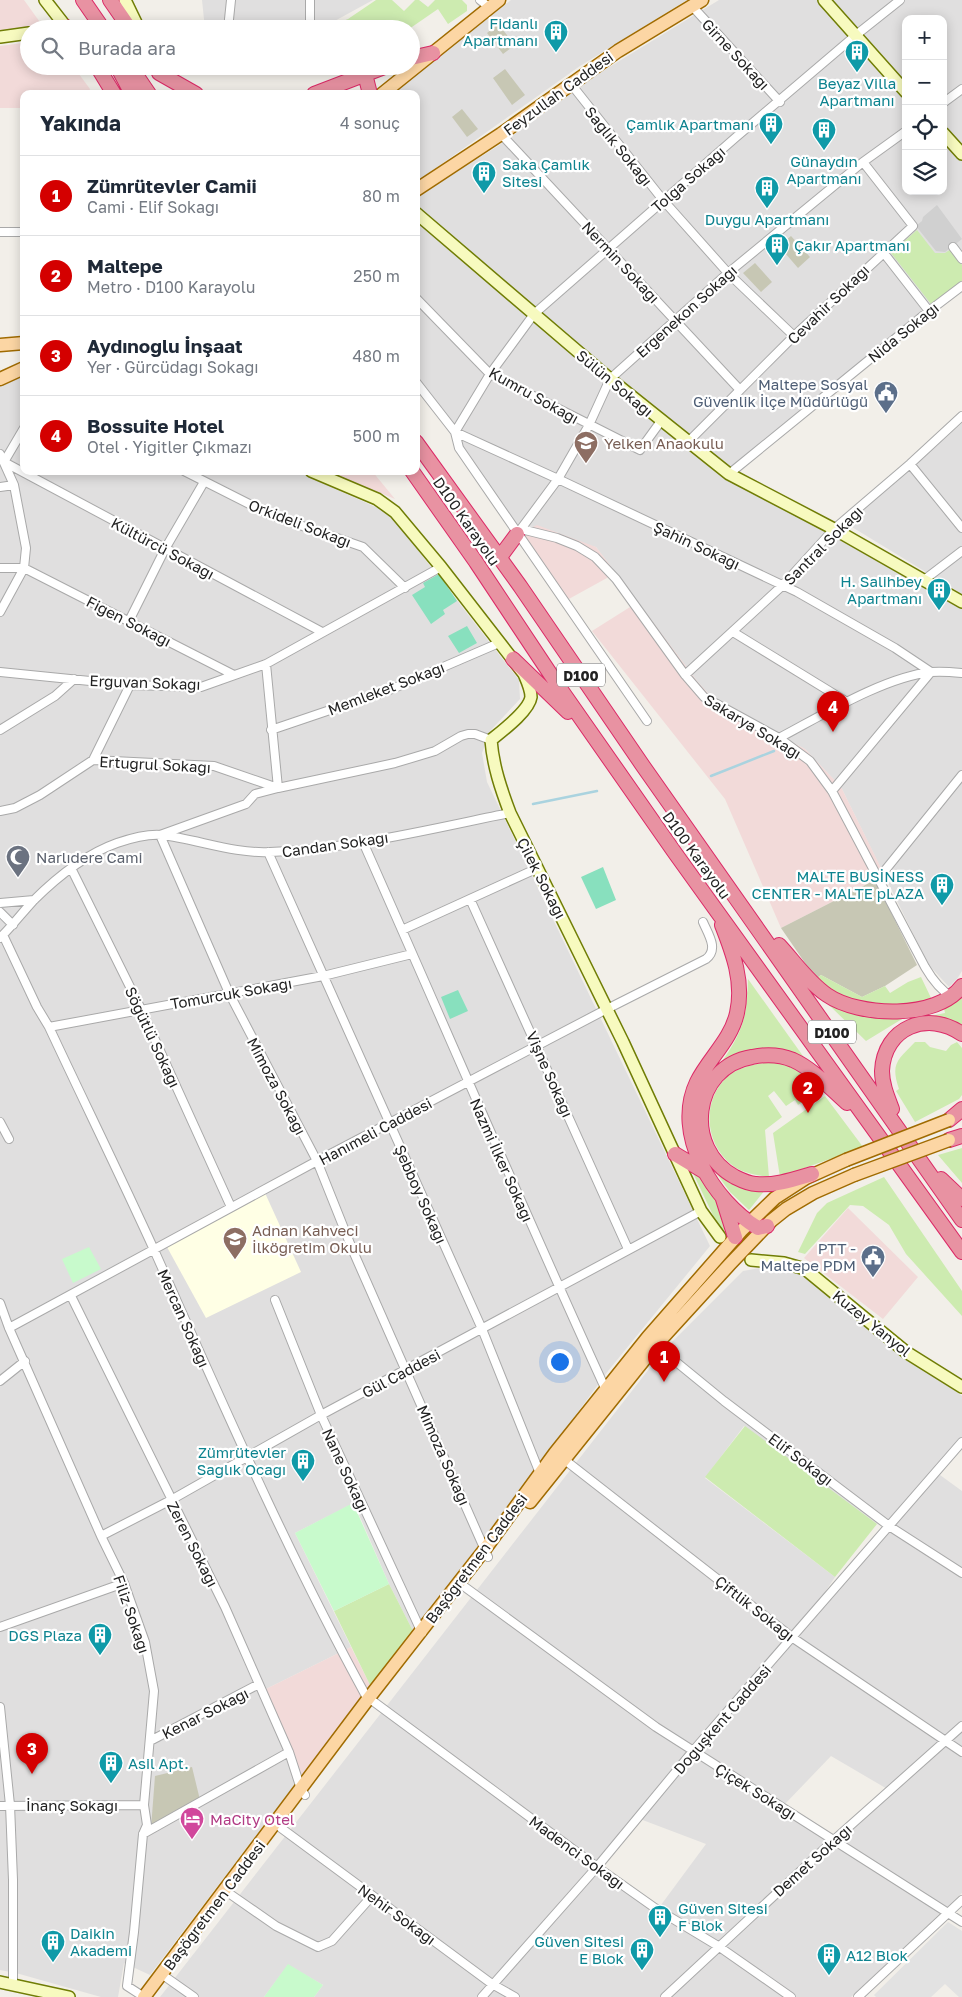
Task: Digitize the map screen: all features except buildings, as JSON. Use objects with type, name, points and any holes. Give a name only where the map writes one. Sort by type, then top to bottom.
[{"type":"highway","points":[[76,0],[88,20]]},
{"type":"highway","points":[[82,0],[96,20]]},
{"type":"highway","points":[[110,0],[124,20]]},
{"type":"highway","points":[[420,56],[433,53]]},
{"type":"highway","points":[[102,75],[112,90]]},
{"type":"highway","points":[[128,75],[130,90]]},
{"type":"highway","points":[[130,75],[145,90]]},
{"type":"highway","points":[[160,75],[170,90]]},
{"type":"highway","points":[[166,75],[190,90]]},
{"type":"highway","points":[[324,90],[363,75]]},
{"type":"highway","points":[[366,75],[369,90]]},
{"type":"highway","name":"D100 Karayolu","points":[[420,447],[500,557],[962,1220]]},
{"type":"highway","points":[[409,475],[441,512]]},
{"type":"highway","name":"D100 Karayolu","points":[[415,475],[476,562],[559,688],[864,1118],[907,1174],[962,1252]]},
{"type":"highway","points":[[500,557],[519,532]]},
{"type":"highway","points":[[514,659],[599,744]]},
{"type":"highway","points":[[715,908],[733,954],[737,971],[739,990],[737,1012],[734,1023],[724,1041],[697,1081],[689,1120],[692,1144],[706,1172],[722,1196],[749,1222],[758,1228],[767,1226]]},
{"type":"highway","points":[[744,909],[815,984],[828,996],[839,1002],[857,1007],[876,1009],[918,1010],[940,1004],[957,992]]},
{"type":"highway","points":[[899,1128],[882,1075],[884,1058],[889,1044],[903,1030],[917,1024],[931,1022],[943,1024],[962,1034]]},
{"type":"highway","points":[[812,1174],[777,1183],[756,1184],[728,1173],[718,1164],[704,1141],[701,1117],[705,1096],[720,1071],[728,1065],[747,1058],[766,1055],[785,1057],[807,1068],[864,1118]]},
{"type":"highway","points":[[950,1120],[962,1111]]},
{"type":"highway","points":[[675,1154],[706,1172]]},
{"type":"highway","points":[[918,1156],[962,1199]]},
{"type":"highway","points":[[722,1196],[735,1238]]},
{"type":"main road","points":[[45,0],[58,20]]},
{"type":"main road","points":[[125,0],[135,20]]},
{"type":"main road","points":[[824,0],[902,87]]},
{"type":"main road","points":[[420,63],[490,3]]},
{"type":"main road","name":"Feyzullah Caddesi","points":[[420,187],[501,134],[618,51],[697,3]]},
{"type":"main road","points":[[0,37],[20,34]]},
{"type":"main road","points":[[387,90],[406,75]]},
{"type":"main road","points":[[947,138],[962,154]]},
{"type":"main road","name":"Sülün Sokağı","points":[[420,216],[610,379],[729,474],[834,529],[962,602]]},
{"type":"main road","points":[[0,379],[20,370]]},
{"type":"main road","points":[[320,475],[377,499],[395,512],[441,566],[524,674],[530,688],[530,701],[521,714],[491,740]]},
{"type":"main road","name":"Çilek Sokağı","points":[[491,740],[492,759],[510,813],[607,1009],[701,1211],[720,1237]]},
{"type":"main road","name":"Başöğretmen Caddesi","points":[[144,1997],[423,1633],[487,1553],[559,1456],[749,1222],[782,1192],[812,1174],[950,1120]]},
{"type":"main road","name":"Başöğretmen Caddesi","points":[[559,1456],[606,1388],[778,1215],[813,1193],[854,1175],[958,1136]]},
{"type":"main road","name":"Kuzey Yanyol","points":[[752,1260],[784,1263],[805,1269],[906,1352],[962,1388]]},
{"type":"main road","name":"Başöğretmen Caddesi","points":[[152,1997],[280,1828],[303,1792]]},
{"type":"main road","points":[[0,1982],[69,1997]]},
{"type":"street","points":[[229,20],[231,0]]},
{"type":"street","points":[[310,0],[310,20]]},
{"type":"street","name":"Tolga Sokağı","points":[[490,374],[534,314],[663,200],[780,102],[856,35],[900,0]]},
{"type":"street","name":"Girne Sokağı","points":[[697,3],[780,102]]},
{"type":"street","name":"Sağlık Sokağı","points":[[571,84],[663,200],[728,273],[794,336]]},
{"type":"street","points":[[947,100],[962,89]]},
{"type":"street","name":"Nermin Sokağı","points":[[501,134],[740,390]]},
{"type":"street","name":"Ergenekon Sokağı","points":[[519,532],[558,479],[589,425],[610,379],[728,273],[864,162],[902,134]]},
{"type":"street","name":"Cevahir Sokağı","points":[[688,442],[794,336],[913,226],[864,162]]},
{"type":"street","points":[[0,232],[20,232]]},
{"type":"street","points":[[953,247],[962,259]]},
{"type":"street","points":[[883,252],[930,311]]},
{"type":"street","name":"Nida Sokağı","points":[[729,474],[962,286]]},
{"type":"street","name":"Kumru Sokağı","points":[[420,302],[490,374],[589,425],[640,450],[661,421]]},
{"type":"street","points":[[455,432],[490,374]]},
{"type":"street","points":[[420,387],[455,432],[459,448],[519,532],[646,721]]},
{"type":"street","name":"Santral Sokağı","points":[[686,675],[783,586],[834,529],[960,421]]},
{"type":"street","name":"Şahin Sokağı","points":[[455,432],[783,586],[896,648],[931,672]]},
{"type":"street","points":[[4,462],[20,435]]},
{"type":"street","points":[[0,454],[14,485],[26,548],[24,568],[0,612]]},
{"type":"street","name":"Kültürcü Sokağı","points":[[4,462],[20,471]]},
{"type":"street","points":[[910,464],[962,528]]},
{"type":"street","name":"Kültürcü Sokağı","points":[[28,475],[165,550],[322,632]]},
{"type":"street","name":"Orkideli Sokağı","points":[[191,475],[271,515],[363,547],[405,588]]},
{"type":"street","points":[[129,621],[165,550],[204,482]]},
{"type":"street","points":[[0,487],[14,485]]},
{"type":"street","name":"Sakarya Sokağı","points":[[519,532],[557,538],[577,546],[595,557],[616,579],[697,690],[713,703],[779,738],[810,761],[832,791],[925,967],[945,993],[957,992]]},
{"type":"street","points":[[924,580],[962,551]]},
{"type":"street","name":"Erguvan Sokağı","points":[[0,672],[130,685],[201,687],[266,664],[405,588],[441,566]]},
{"type":"street","points":[[0,568],[24,568]]},
{"type":"street","name":"Figen Sokağı","points":[[24,568],[234,675]]},
{"type":"street","points":[[733,632],[847,702]]},
{"type":"street","name":"Memleket Sokağı","points":[[271,730],[392,689],[499,643]]},
{"type":"street","points":[[266,664],[278,788],[395,763],[435,751],[468,734],[475,734],[491,740]]},
{"type":"street","points":[[832,791],[931,672]]},
{"type":"street","points":[[779,738],[847,702],[898,680],[931,672],[962,672]]},
{"type":"street","points":[[0,730],[55,696],[74,679]]},
{"type":"street","points":[[93,760],[130,685]]},
{"type":"street","name":"Ertuğrul Sokağı","points":[[0,811],[15,808],[40,795],[93,760],[214,766],[278,788]]},
{"type":"street","points":[[878,879],[962,775]]},
{"type":"street","name":"Candan Sokağı","points":[[1,936],[34,900],[72,868],[98,851],[118,842],[160,835],[246,804],[255,794],[278,788]]},
{"type":"street","name":"Candan Sokağı","points":[[160,835],[238,849],[268,852],[305,850],[363,842],[510,813]]},
{"type":"street","name":"Mimoza Sokağı","points":[[160,835],[229,993],[317,1161],[353,1251],[487,1553]]},
{"type":"street","name":"Nazmi İlker Sokağı","points":[[363,842],[559,1287],[606,1388]]},
{"type":"street","name":"Şebboy Sokağı","points":[[268,852],[482,1329],[542,1478]]},
{"type":"street","name":"Söğütlü Sokağı","points":[[72,868],[141,1009],[231,1207]]},
{"type":"street","points":[[402,930],[538,868]]},
{"type":"street","name":"Vişne Sokağı","points":[[470,899],[628,1249]]},
{"type":"street","points":[[0,903],[34,900]]},
{"type":"street","points":[[0,912],[13,925]]},
{"type":"street","name":"Hanımeli Caddesi","points":[[9,1328],[72,1296],[317,1161],[709,957],[713,947],[703,922]]},
{"type":"street","name":"Mercan Sokağı","points":[[1,936],[37,1007],[49,1026],[154,1250],[247,1458],[341,1649],[371,1701]]},
{"type":"street","name":"Tomurcuk Sokağı","points":[[49,1026],[322,976],[412,954]]},
{"type":"street","points":[[0,1122],[9,1139]]},
{"type":"street","name":"Gül Caddesi","points":[[101,1536],[171,1500],[322,1415],[701,1211]]},
{"type":"street","name":"Zeren Sokağı","points":[[72,1296],[225,1607],[289,1752],[303,1792]]},
{"type":"street","name":"Nane Sokağı","points":[[275,1300],[322,1415],[423,1633]]},
{"type":"street","name":"Filiz Sokağı","points":[[0,1303],[9,1328],[101,1536],[124,1583],[145,1642],[154,1691],[144,1806],[147,1825],[143,1834],[127,1986],[144,1997]]},
{"type":"street","name":"Elif Sokağı","points":[[652,1341],[717,1396],[889,1526],[962,1573]]},
{"type":"street","points":[[0,1381],[25,1361]]},
{"type":"street","name":"Doğuşkent Caddesi","points":[[482,1997],[962,1442]]},
{"type":"street","name":"Çiftlik Sokağı","points":[[559,1456],[793,1638],[962,1752]]},
{"type":"street","points":[[0,1627],[124,1583]]},
{"type":"street","name":"Çiçek Sokağı","points":[[461,1584],[656,1727],[962,1922]]},
{"type":"street","name":"Kenar Sokağı","points":[[150,1741],[259,1684]]},
{"type":"street","name":"Madenci Sokağı","points":[[371,1701],[596,1867],[655,1908],[718,1946],[791,1997]]},
{"type":"street","points":[[0,1707],[10,1805],[13,1880],[13,1984]]},
{"type":"street","name":"Demet Sokağı","points":[[665,1997],[834,1840],[962,1726]]},
{"type":"street","points":[[143,1834],[289,1752]]},
{"type":"street","name":"İnanç Sokağı","points":[[0,1806],[144,1806]]},
{"type":"street","name":"Nehir Sokağı","points":[[280,1828],[492,1984],[514,1997]]},
{"type":"street","points":[[230,1894],[276,1926],[318,1947],[332,1941],[372,1896]]},
{"type":"street","points":[[858,1997],[962,1900]]},
{"type":"street","points":[[166,1978],[194,1997]]},
{"type":"shaded area","points":[[0,0],[24,0],[38,20],[20,20],[20,28],[0,31]]},
{"type":"shaded area","points":[[202,0],[373,0],[336,20],[204,20]]},
{"type":"shaded area","points":[[511,0],[687,0],[580,66],[420,179],[420,90],[396,90],[415,75],[420,75],[420,71]]},
{"type":"shaded area","points":[[719,0],[962,0],[962,284],[730,470],[420,212],[420,195],[498,146],[598,74]]},
{"type":"shaded area","points":[[498,24],[515,45],[503,54],[487,33]]},
{"type":"shaded area","points":[[20,43],[20,75],[80,75],[90,90],[20,90],[20,108],[0,108],[0,46]]},
{"type":"shaded area","points":[[505,69],[525,95],[512,105],[493,78]]},
{"type":"shaded area","points":[[462,109],[478,129],[467,137],[452,117]]},
{"type":"shaded area","points":[[937,205],[962,239],[945,252],[936,251],[916,226]]},
{"type":"shaded area","points":[[420,224],[647,416],[765,498],[962,609],[962,971],[949,987],[928,964],[841,787],[805,749],[716,702],[697,681],[596,547],[522,532],[420,392]]},
{"type":"shaded area","points":[[791,236],[810,257],[798,268],[779,246]]},
{"type":"shaded area","points":[[755,263],[772,282],[761,292],[743,273]]},
{"type":"shaded area","points":[[20,377],[20,475],[304,475],[389,513],[519,680],[520,699],[490,731],[482,753],[487,782],[710,1246],[608,1371],[506,1510],[413,1631],[389,1584],[354,1503],[295,1533],[351,1647],[266,1689],[302,1775],[150,1975],[124,1963],[118,1997],[101,1997],[0,1970],[0,386]]},
{"type":"shaded area","points":[[962,423],[962,594],[847,524]]},
{"type":"shaded area","points":[[337,475],[375,475],[395,499]]},
{"type":"shaded area","points":[[537,525],[596,547],[616,573],[567,600],[522,532]]},
{"type":"shaded area","points":[[638,602],[697,681],[716,702],[805,749],[841,787],[883,872],[875,880],[781,928],[725,799],[592,631]]},
{"type":"shaded area","points":[[875,880],[917,965],[885,986],[862,997],[821,975],[816,979],[781,928]]},
{"type":"shaded area","name":"Adnan Kahveci İlköğretim Okulu","points":[[265,1193],[301,1272],[206,1318],[167,1247]]},
{"type":"shaded area","points":[[848,1208],[918,1277],[883,1319],[804,1258]]},
{"type":"shaded area","points":[[771,1266],[805,1275],[962,1396],[962,1446],[940,1475],[962,1491],[962,1893],[851,1997],[314,1997],[323,1985],[288,1965],[264,1997],[160,1997],[663,1351],[743,1271]],"holes":[[[744,1426],[877,1524],[890,1527],[797,1634],[835,1577],[705,1478]],[[831,1756],[889,1790],[834,1840],[785,1804]],[[640,1819],[706,1844],[658,1909],[597,1868]]]},
{"type":"shaded area","points":[[351,1647],[371,1687],[302,1775],[266,1689]]},
{"type":"shaded area","points":[[192,1767],[200,1800],[151,1828],[155,1776]]},
{"type":"shaded area","points":[[948,1922],[962,1931],[962,1997],[959,1997],[945,1984],[931,1997],[876,1997],[874,1995]]},
{"type":"green space","points":[[376,0],[392,0],[404,11],[415,0],[419,0],[428,7],[435,0],[462,0],[467,5],[467,11],[448,24],[438,9],[420,21],[346,20]]},
{"type":"green space","points":[[917,230],[935,253],[945,253],[951,249],[962,265],[962,281],[931,304],[891,253]]},
{"type":"green space","points":[[439,574],[457,601],[443,610],[445,614],[431,624],[412,595],[425,587],[423,583]]},
{"type":"green space","points":[[467,626],[477,643],[459,653],[448,636]]},
{"type":"green space","points":[[603,867],[616,900],[596,909],[581,877]]},
{"type":"green space","points":[[821,975],[862,997],[885,986],[890,993],[908,982],[921,977],[932,1000],[895,1007],[876,1007],[835,996],[816,979]]},
{"type":"green space","points":[[748,979],[803,1056],[781,1051],[761,1050],[742,1054],[721,1063],[739,1033],[742,1024],[745,1014]]},
{"type":"green space","points":[[458,990],[468,1011],[450,1019],[441,997]]},
{"type":"green space","points":[[962,994],[962,1030],[926,1017],[945,1013],[944,1008]]},
{"type":"green space","points":[[829,1005],[853,1013],[907,1016],[866,1041]]},
{"type":"green space","points":[[915,1042],[925,1042],[930,1047],[946,1051],[957,1042],[962,1048],[962,1095],[959,1099],[915,1122],[896,1091],[899,1089],[895,1073],[897,1062]]},
{"type":"green space","points":[[771,1062],[786,1065],[798,1071],[819,1090],[798,1105],[795,1100],[786,1106],[774,1091],[768,1096],[782,1117],[765,1130],[769,1177],[740,1170],[723,1157],[712,1136],[710,1112],[712,1100],[717,1089],[729,1075],[746,1067]]},
{"type":"green space","points":[[825,1096],[863,1147],[780,1177],[773,1133]]},
{"type":"green space","points":[[962,1148],[962,1183],[938,1155]]},
{"type":"green space","points":[[713,1164],[765,1190],[749,1210],[730,1192],[711,1166]]},
{"type":"green space","points":[[692,1171],[705,1182],[723,1210],[728,1226],[721,1232]]},
{"type":"green space","points":[[884,1177],[962,1291],[962,1316],[906,1254],[889,1225],[863,1206],[850,1205],[805,1254],[798,1252],[817,1213],[827,1203]]},
{"type":"green space","points":[[89,1247],[101,1269],[73,1283],[62,1259]]},
{"type":"green space","points":[[745,1426],[877,1524],[835,1577],[705,1477]]},
{"type":"green space","points":[[353,1503],[389,1584],[334,1611],[295,1533]]},
{"type":"green space","points":[[389,1584],[413,1631],[371,1687],[334,1611]]},
{"type":"green space","points":[[288,1964],[323,1985],[314,1997],[264,1997]]},
{"type":"waterway","points":[[711,776],[774,751]]},
{"type":"waterway","points":[[533,804],[597,791]]},
{"type":"place","name":"Fidanlı Apartmanı","points":[[556,53]]},
{"type":"place","name":"Beyaz Villa Apartmanı","points":[[857,73]]},
{"type":"place","name":"Çamlık Apartmanı","points":[[771,145]]},
{"type":"place","name":"Günaydın Apartmanı","points":[[824,151]]},
{"type":"place","name":"Saka Çamlık Sitesi","points":[[484,194]]},
{"type":"place","name":"Duygu Apartmanı","points":[[767,209]]},
{"type":"place","name":"Çakır Apartmanı","points":[[777,266]]},
{"type":"place","name":"Maltepe Sosyal Güvenlik İlçe Müdürlüğü","points":[[886,414]]},
{"type":"place","name":"Yelken Anaokulu","points":[[586,464]]},
{"type":"place","name":"H. Salihbey Apartmanı","points":[[939,611]]},
{"type":"place","name":"Bossuite Hotel","points":[[833,732]]},
{"type":"place","name":"Narlıdere Cami","points":[[18,878]]},
{"type":"place","name":"MALTE BUSİNESS CENTER - MALTE pLAZA","points":[[942,906]]},
{"type":"place","name":"Maltepe","points":[[808,1113]]},
{"type":"place","name":"Adnan Kahveci İlköğretim Okulu","points":[[235,1260]]},
{"type":"place","name":"PTT - Maltepe PDM","points":[[873,1278]]},
{"type":"place","name":"Zümrütevler Camii","points":[[664,1382]]},
{"type":"place","name":"Zümrütevler Sağlık Ocağı","points":[[303,1482]]},
{"type":"place","name":"DGS Plaza","points":[[100,1656]]},
{"type":"place","name":"Aydınoğlu İnşaat","points":[[32,1774]]},
{"type":"place","name":"Asil Apt.","points":[[111,1784]]},
{"type":"place","name":"MaCity Otel","points":[[192,1840]]},
{"type":"place","name":"Güven Sitesi F Blok","points":[[660,1938]]},
{"type":"place","name":"Daikin Akademi","points":[[53,1963]]},
{"type":"place","name":"Güven Sitesi E Blok","points":[[642,1971]]},
{"type":"place","name":"A12 Blok","points":[[829,1976]]}]
